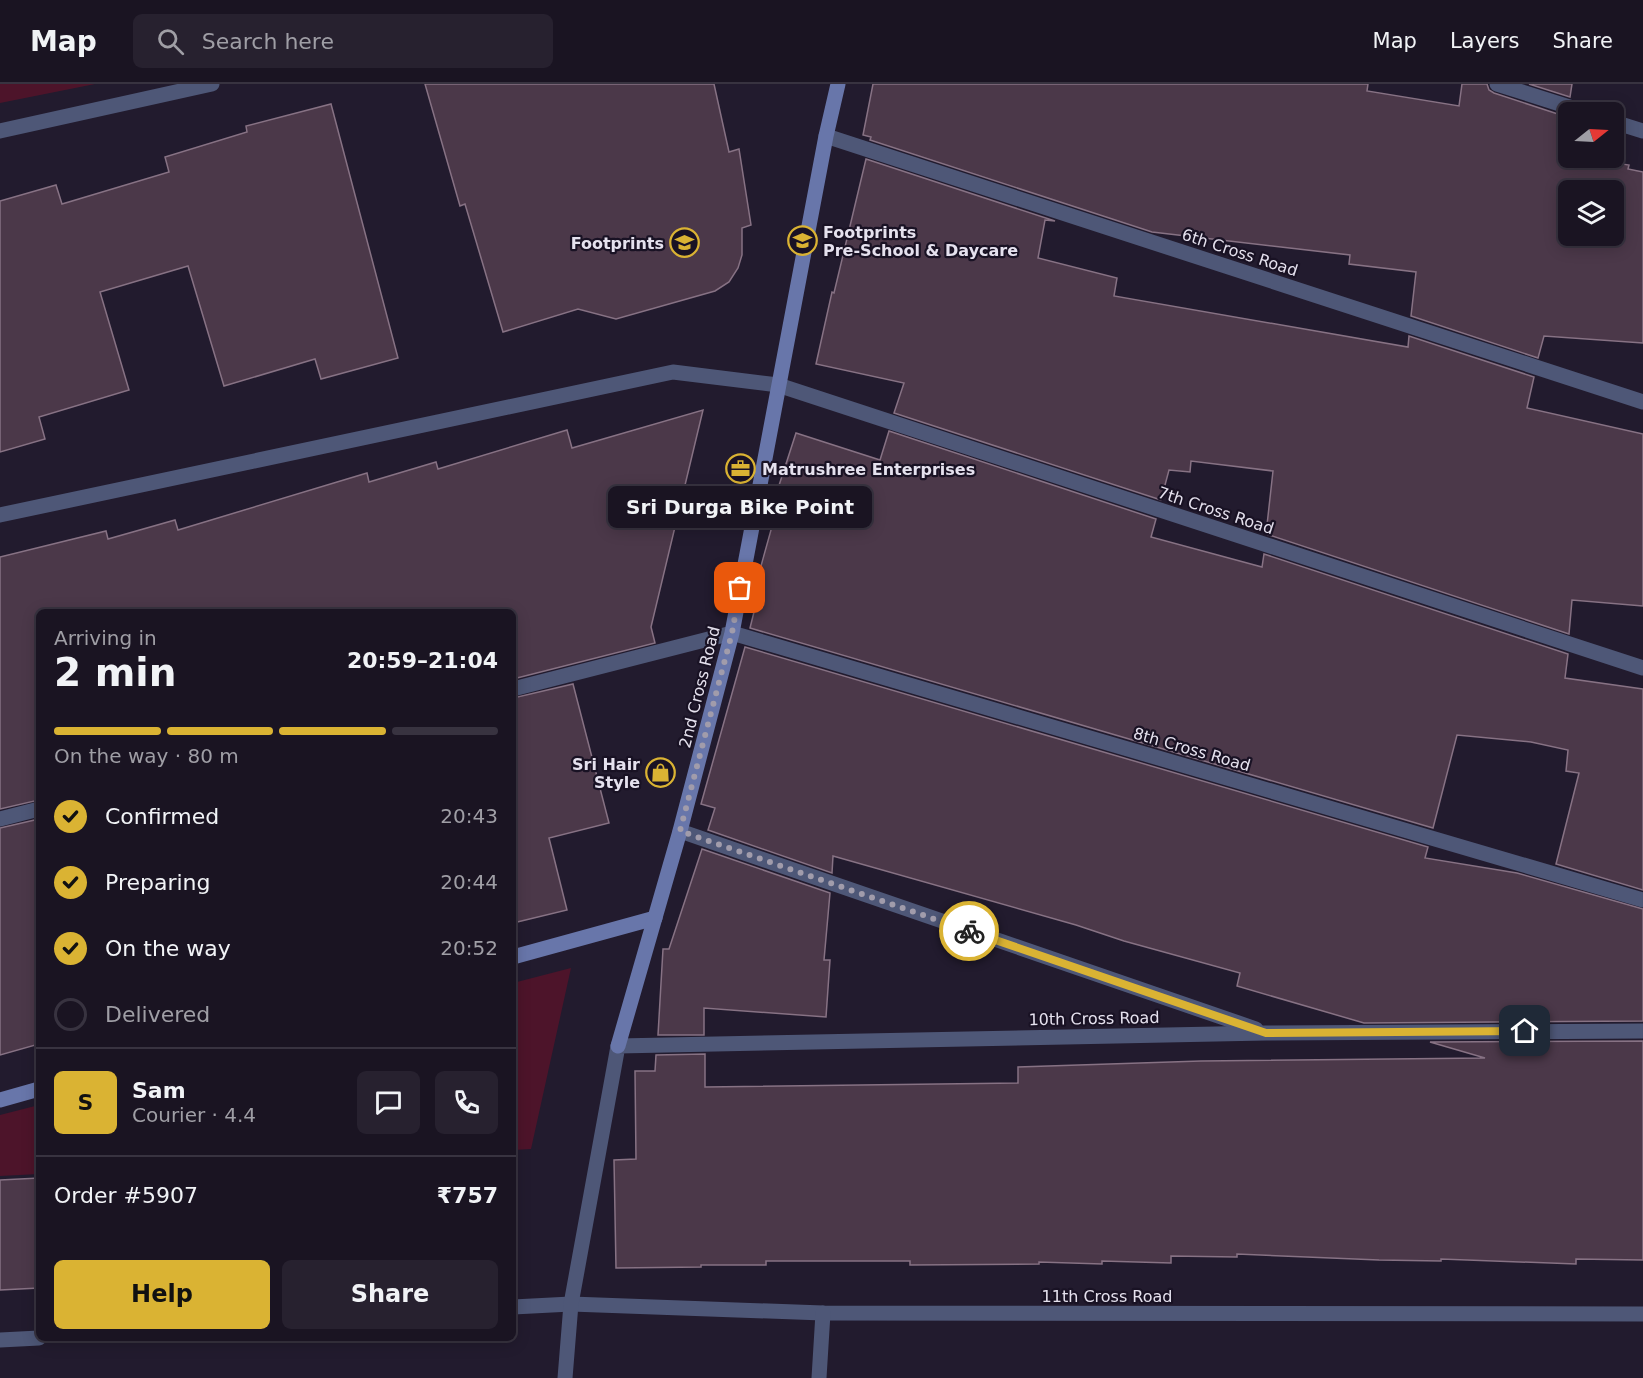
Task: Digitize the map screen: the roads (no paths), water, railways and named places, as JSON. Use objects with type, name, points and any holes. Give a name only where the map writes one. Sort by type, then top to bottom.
[{"type":"street","points":[[0,130],[212,84]]},
{"type":"street","name":"2nd Cross Road","points":[[618,1046],[680,831],[732,633],[826,136],[838,84]]},
{"type":"street","points":[[1497,84],[1558,103]]},
{"type":"street","points":[[1624,125],[1643,131]]},
{"type":"street","name":"6th Cross Road","points":[[826,136],[1643,402]]},
{"type":"street","name":"7th Cross Road","points":[[0,515],[673,372],[778,385],[1643,668]]},
{"type":"street","points":[[516,688],[732,633]]},
{"type":"street","name":"8th Cross Road","points":[[732,633],[1643,900]]},
{"type":"street","points":[[0,819],[36,810]]},
{"type":"street","points":[[680,831],[1266,1033]]},
{"type":"street","points":[[516,956],[655,918]]},
{"type":"street","name":"10th Cross Road","points":[[618,1046],[1266,1033],[1643,1031]]},
{"type":"street","points":[[565,1378],[572,1304],[618,1046]]},
{"type":"street","points":[[0,1100],[36,1090]]},
{"type":"street","name":"11th Cross Road","points":[[516,1307],[572,1304],[823,1313],[1643,1314]]},
{"type":"street","points":[[819,1378],[823,1313]]},
{"type":"street","points":[[0,1340],[36,1338]]},
{"type":"place","name":"Footprints Pre-School & Daycare","points":[[802,241]]},
{"type":"place","name":"Footprints","points":[[685,243]]},
{"type":"place","name":"Matrushree Enterprises","points":[[741,469]]},
{"type":"place","name":"Sri Durga Bike Point","points":[[740,588]]},
{"type":"place","name":"Sri Hair Style","points":[[661,773]]}]
